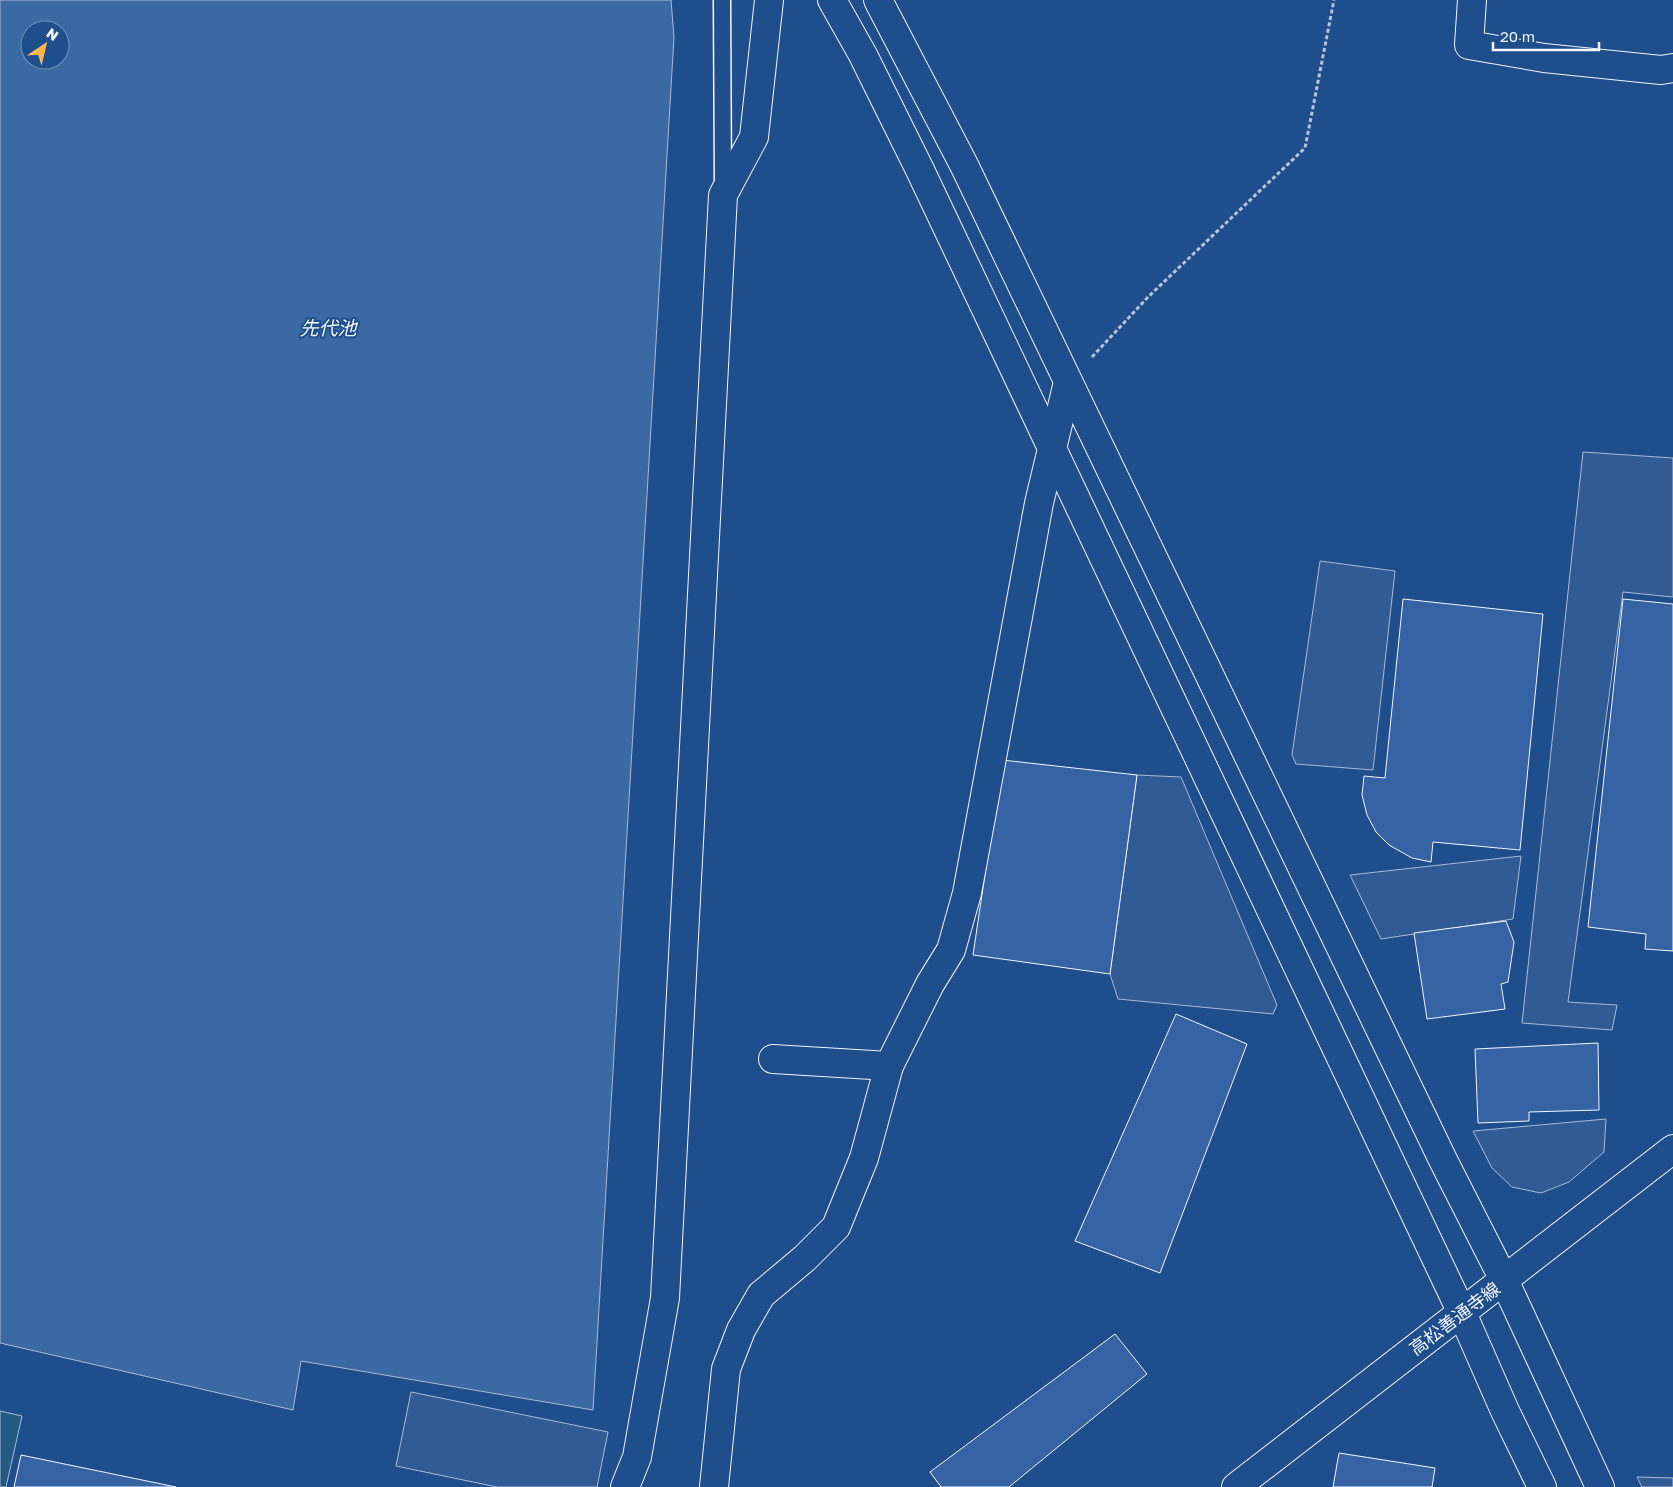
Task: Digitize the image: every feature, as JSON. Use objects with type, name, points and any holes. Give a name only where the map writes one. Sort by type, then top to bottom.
[{"type":"street","points":[[625,1487],[636,1456],[665,1298],[723,195],[754,137],[768,0]]},
{"type":"street","points":[[832,0],[863,55],[920,170],[1462,1313],[1505,1411],[1542,1487]]},
{"type":"street","points":[[878,0],[964,165],[1443,1160],[1505,1282],[1600,1487]]},
{"type":"street","points":[[1472,0],[1469,45],[1544,58],[1661,70],[1673,68]]},
{"type":"street","points":[[714,1487],[726,1369],[741,1330],[761,1294],[805,1258],[836,1227],[864,1158],[889,1066],[930,984],[952,950],[967,893],[1037,513],[1068,382]]},
{"type":"street","points":[[773,1059],[889,1066]]},
{"type":"street","name":"高松善通寺線","points":[[1236,1487],[1505,1282],[1673,1149]]},
{"type":"lane","points":[[722,0],[723,195]]},
{"type":"path","points":[[1068,382],[1149,296],[1305,148],[1334,0]]},
{"type":"shaded area","points":[[1583,452],[1673,458],[1673,597],[1623,592],[1568,1002],[1617,1005],[1612,1030],[1522,1023]]},
{"type":"shaded area","points":[[1320,561],[1395,571],[1373,770],[1296,764],[1292,755]]},
{"type":"shaded area","points":[[1137,775],[1181,777],[1277,1005],[1273,1014],[1118,999],[1110,974]]},
{"type":"shaded area","points":[[1521,856],[1513,919],[1381,939],[1350,875]]},
{"type":"shaded area","points":[[1606,1119],[1604,1152],[1569,1182],[1541,1193],[1512,1187],[1492,1168],[1473,1131]]},
{"type":"shaded area","points":[[411,1392],[608,1432],[597,1487],[497,1487],[396,1466]]},
{"type":"shaded area","points":[[0,1411],[22,1416],[6,1487],[0,1487]]},
{"type":"shaded area","points":[[1637,1477],[1673,1478],[1673,1487],[1642,1487]]},
{"type":"water","name":"先代池","points":[[0,0],[671,0],[674,37],[593,1410],[301,1361],[293,1410],[0,1343]]},
{"type":"building","points":[[1403,599],[1543,614],[1520,850],[1433,842],[1431,862],[1412,858],[1389,845],[1376,832],[1367,815],[1362,795],[1364,776],[1385,778]]},
{"type":"building","points":[[1623,599],[1673,604],[1673,951],[1645,949],[1646,934],[1588,927]]},
{"type":"building","points":[[1002,760],[1137,775],[1110,974],[973,955]]},
{"type":"building","points":[[1506,921],[1514,942],[1508,982],[1501,984],[1505,1009],[1427,1019],[1414,933]]},
{"type":"building","points":[[1176,1014],[1247,1044],[1160,1273],[1075,1241]]},
{"type":"building","points":[[1598,1043],[1599,1110],[1529,1112],[1529,1121],[1478,1123],[1475,1049]]},
{"type":"building","points":[[1115,1334],[1147,1374],[1009,1487],[941,1487],[930,1472]]},
{"type":"building","points":[[1339,1453],[1435,1468],[1432,1487],[1333,1487]]},
{"type":"building","points":[[21,1455],[176,1487],[14,1487]]}]
